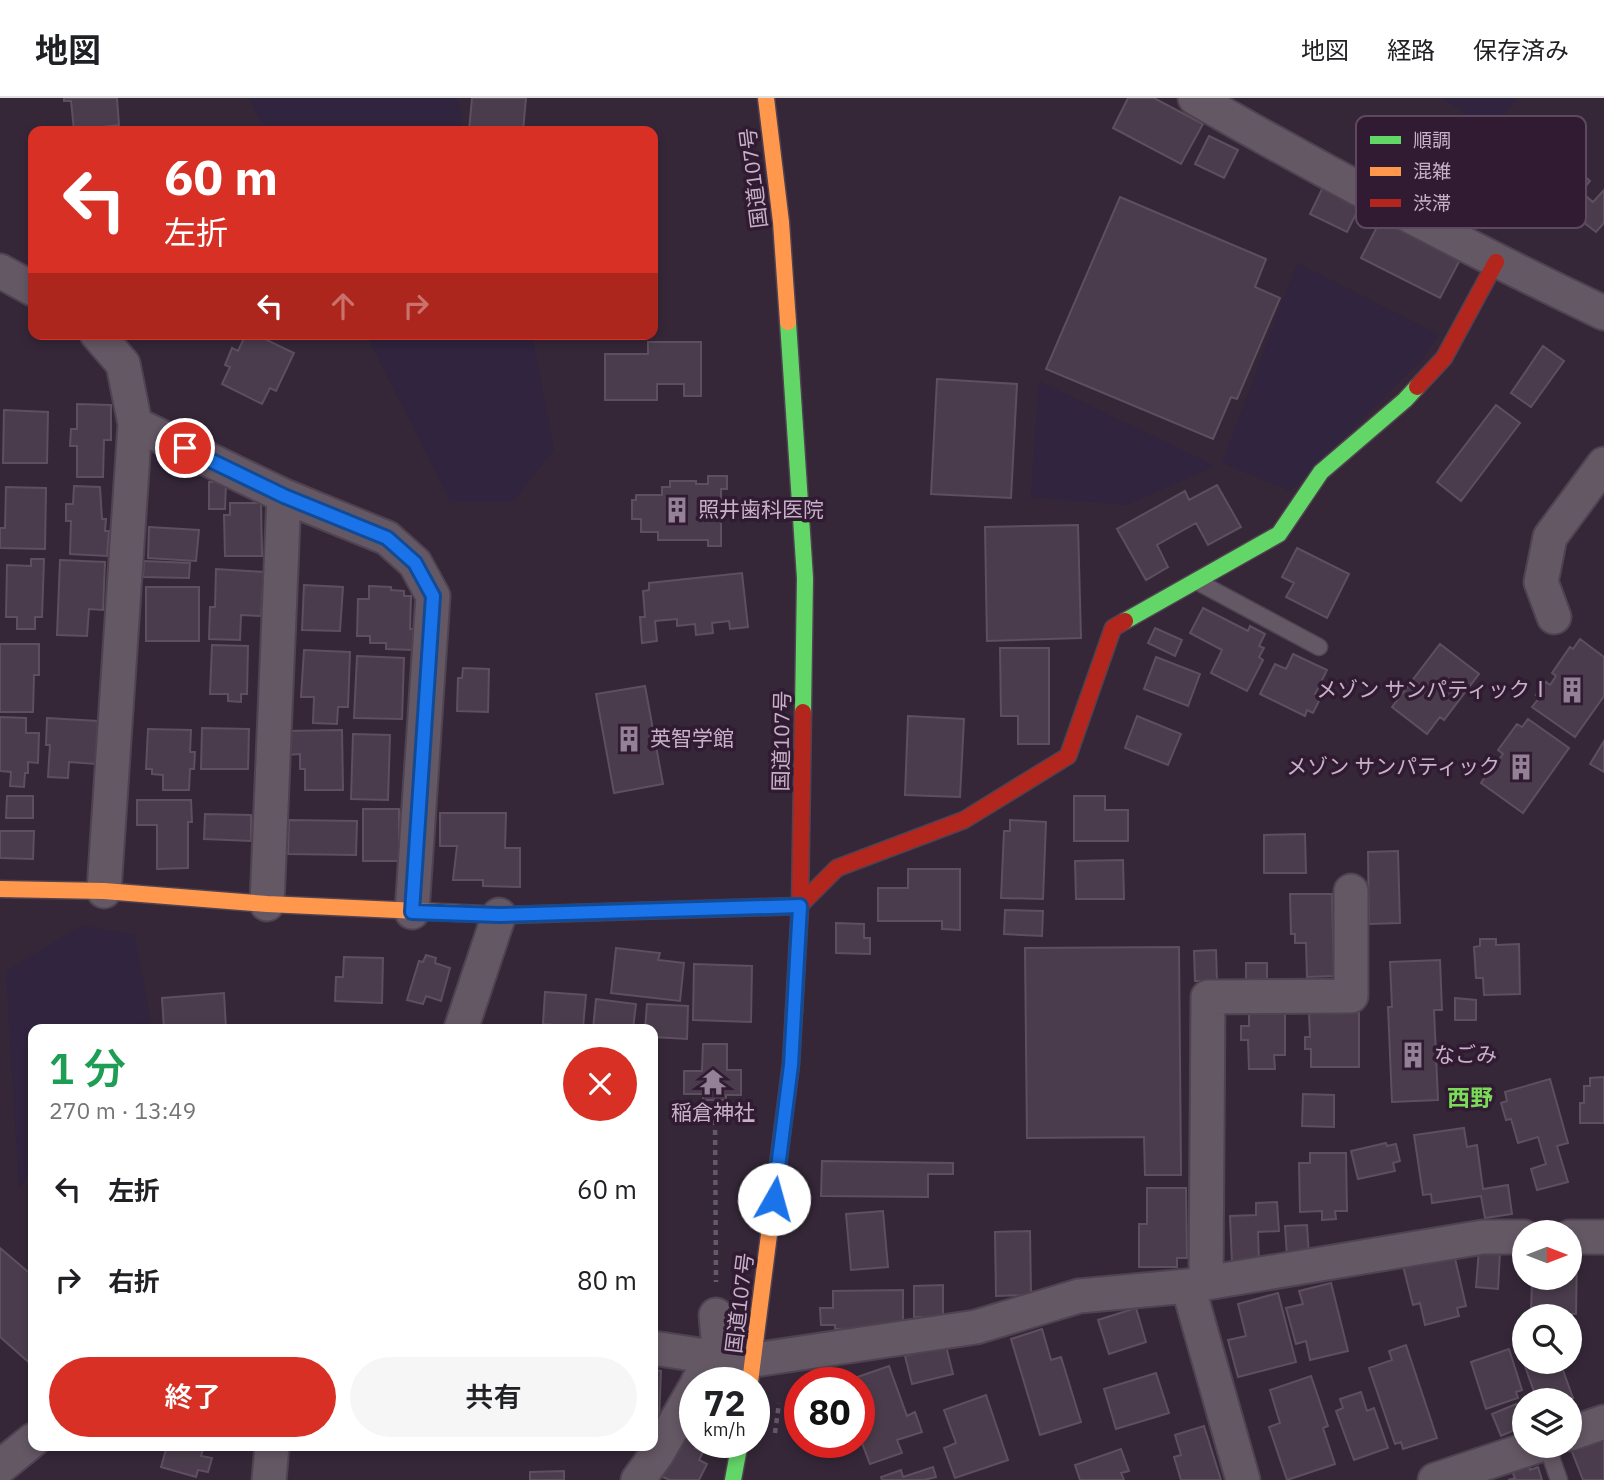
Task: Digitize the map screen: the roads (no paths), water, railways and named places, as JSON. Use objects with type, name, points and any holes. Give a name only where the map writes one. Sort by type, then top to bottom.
[{"type":"main road","name":"国道107号","points":[[753,1367],[791,1065],[800,906],[805,578],[782,222],[766,98]]},
{"type":"main road","points":[[0,889],[104,891],[267,904],[499,915],[800,906],[837,868],[964,820],[1068,755],[1113,628],[1279,534],[1321,472],[1405,400],[1444,358],[1496,262]]},
{"type":"main road","points":[[733,1480],[737,1458]]},
{"type":"street","points":[[1195,98],[1356,188]]},
{"type":"street","points":[[1432,228],[1496,262],[1604,313]]},
{"type":"street","points":[[0,271],[28,286]]},
{"type":"street","points":[[102,340],[123,365],[135,424],[104,891]]},
{"type":"street","points":[[135,424],[284,496],[387,538],[415,563],[433,596],[412,912]]},
{"type":"street","points":[[1554,617],[1541,582],[1550,537],[1604,464]]},
{"type":"street","points":[[267,904],[284,496]]},
{"type":"street","points":[[1243,1480],[1197,1285],[1208,997],[1352,996],[1351,891]]},
{"type":"street","points":[[463,1024],[499,915]]},
{"type":"street","points":[[770,1367],[976,1327],[1079,1296],[1197,1285],[1483,1237],[1512,1237]]},
{"type":"street","points":[[1582,1237],[1604,1237]]},
{"type":"street","points":[[707,1367],[716,1315]]},
{"type":"street","points":[[658,1349],[699,1354],[704,1367]]},
{"type":"street","points":[[638,1480],[679,1418]]},
{"type":"street","points":[[1582,1430],[1604,1422]]},
{"type":"street","points":[[0,1467],[28,1444]]},
{"type":"street","points":[[269,1480],[272,1451]]},
{"type":"street","points":[[1446,1478],[1512,1455]]},
{"type":"lane","points":[[1196,581],[1320,647]]},
{"type":"lane","points":[[1551,1458],[1559,1480]]},
{"type":"place","name":"照井歯科医院","points":[[677,510]]},
{"type":"place","name":"メゾン サンパティックⅠ","points":[[1572,690]]},
{"type":"place","name":"英智学館","points":[[629,739]]},
{"type":"place","name":"メゾン サンパティック","points":[[1521,767]]},
{"type":"place","name":"なごみ","points":[[1413,1055]]},
{"type":"place","name":"稲倉神社","points":[[713,1082]]},
{"type":"district","name":"西野","points":[[1470,1098]]}]
